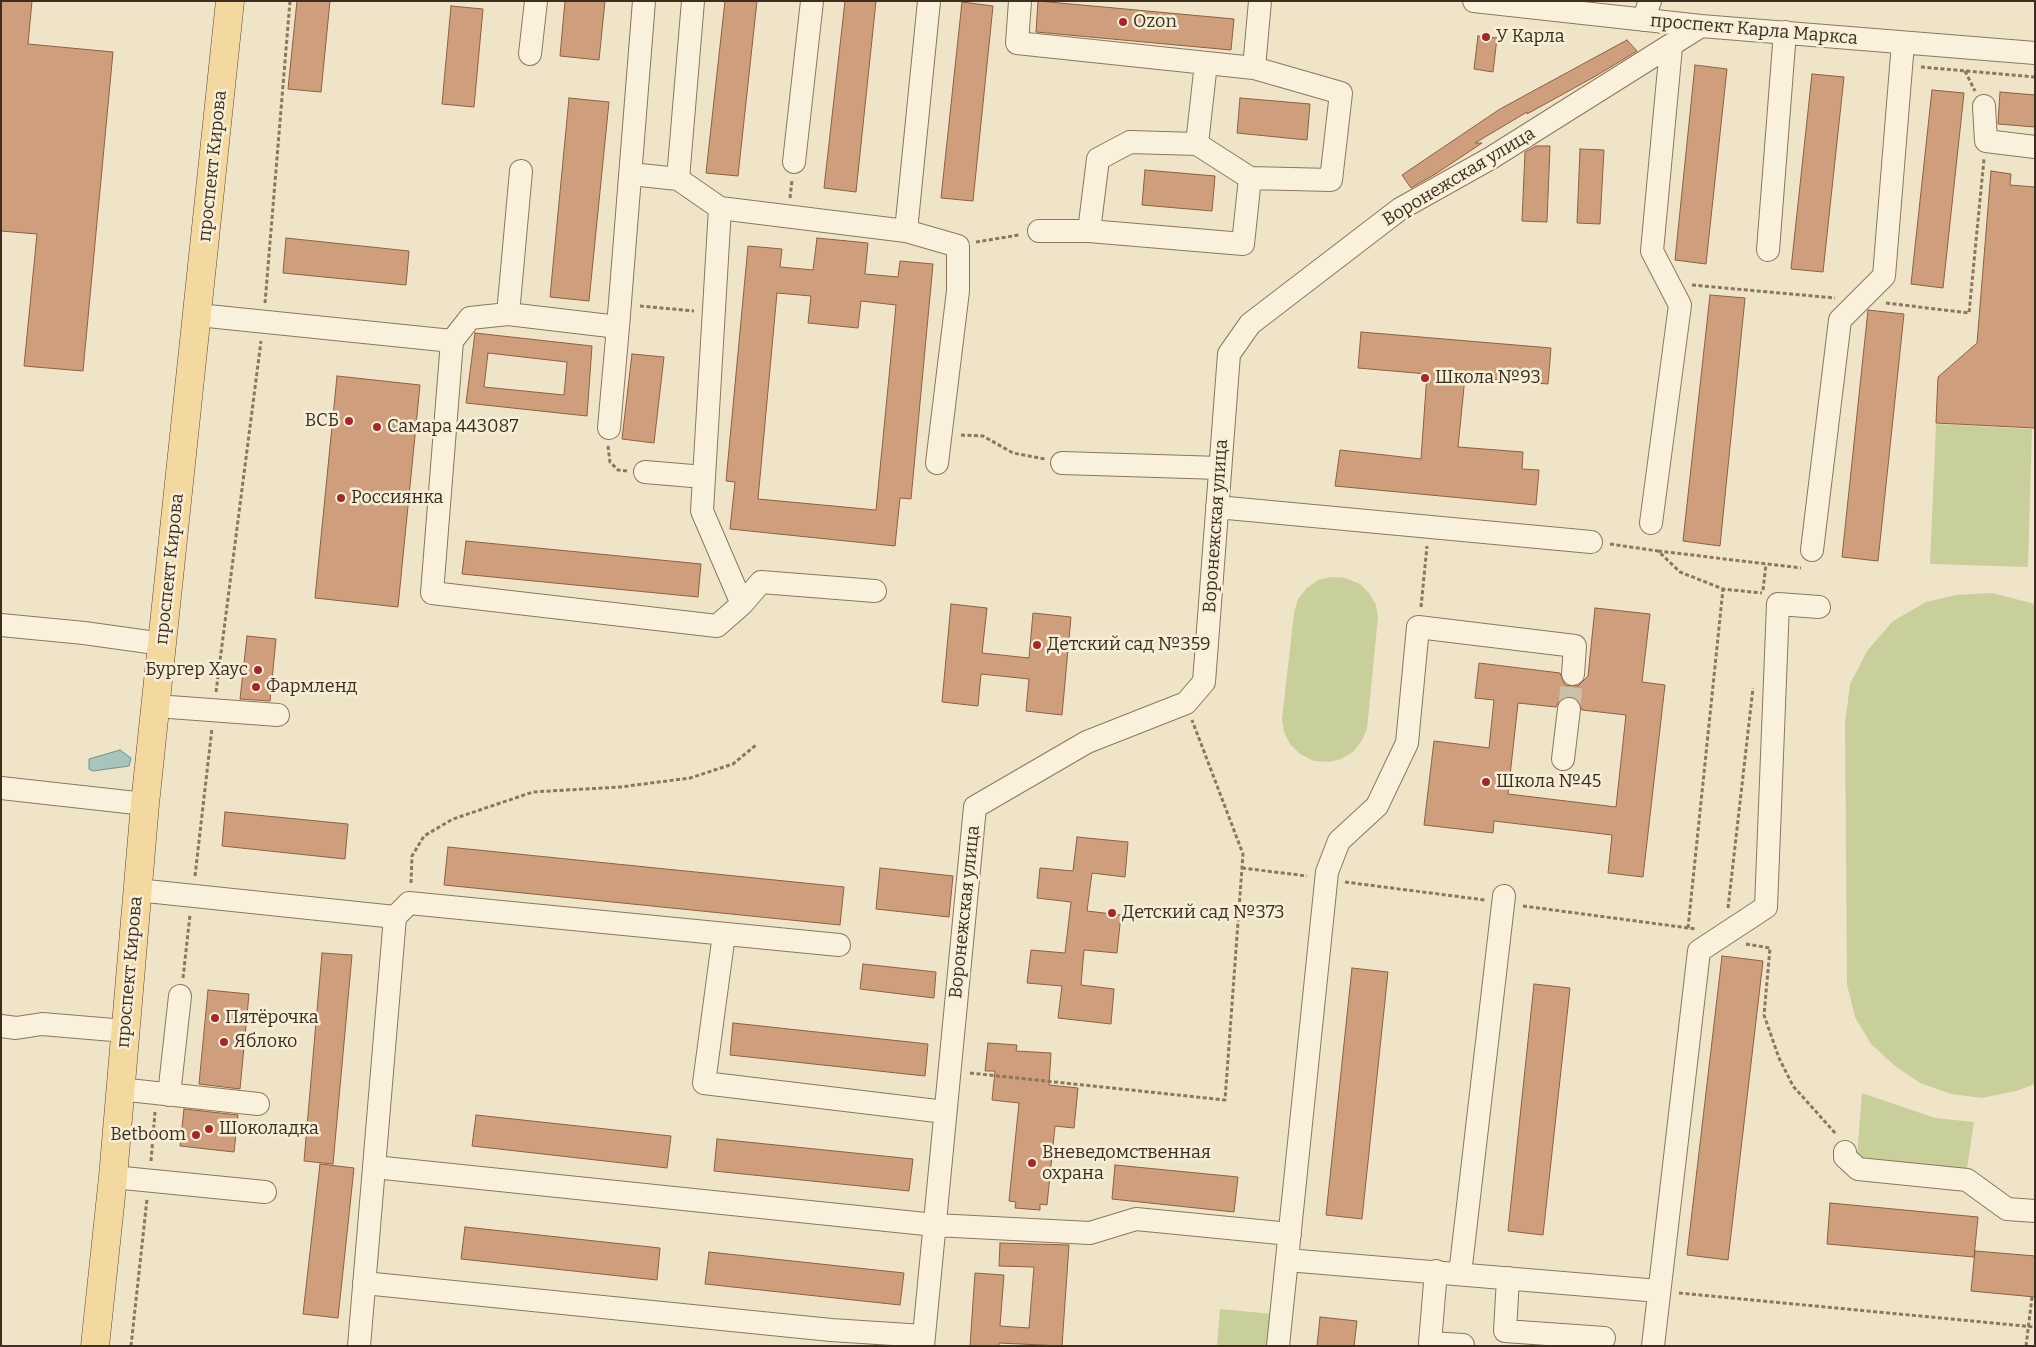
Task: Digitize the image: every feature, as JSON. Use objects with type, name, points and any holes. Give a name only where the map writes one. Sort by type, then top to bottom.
[{"type":"main road","name":"проспект Кирова","points":[[95,1346],[113,1177],[119,1088],[145,804],[230,1]]},
{"type":"street","points":[[530,54],[536,1]]},
{"type":"street","points":[[609,428],[644,1]]},
{"type":"street","points":[[678,179],[693,1]]},
{"type":"street","points":[[794,162],[812,1]]},
{"type":"street","points":[[906,231],[929,1]]},
{"type":"street","points":[[1020,1],[1017,43],[1254,68],[1342,93],[1330,180],[1250,178],[1197,144],[1130,142],[1098,159],[1089,231]]},
{"type":"street","points":[[1254,68],[1260,1]]},
{"type":"street","name":"проспект Карла Маркса","points":[[1474,1],[1647,11],[1701,26],[1785,32],[1902,54],[2035,53]]},
{"type":"street","name":"Воронежская улица","points":[[924,1341],[976,806],[1087,742],[1186,703],[1204,682],[1229,354],[1250,324],[1400,209],[1490,158],[1671,47],[1701,26]]},
{"type":"street","points":[[1768,250],[1785,32]]},
{"type":"street","points":[[1651,523],[1680,304],[1652,251],[1671,47]]},
{"type":"street","points":[[1812,550],[1840,320],[1884,276],[1902,54]]},
{"type":"street","points":[[1197,144],[1206,63]]},
{"type":"street","points":[[1984,106],[1986,141],[2035,147]]},
{"type":"street","points":[[508,314],[521,172]]},
{"type":"street","points":[[631,174],[678,179],[720,208],[906,231],[958,246],[958,291],[938,462]]},
{"type":"street","points":[[1040,231],[1089,231],[1244,244],[1250,178]]},
{"type":"street","points":[[720,208],[702,511],[742,604]]},
{"type":"street","points":[[618,327],[508,314],[470,318],[452,341],[432,593],[717,626],[742,604],[761,582],[875,591]]},
{"type":"street","points":[[198,315],[452,341]]},
{"type":"street","points":[[1062,463],[1220,468]]},
{"type":"street","points":[[645,472],[704,476]]},
{"type":"street","points":[[1217,507],[1601,543]]},
{"type":"street","points":[[1653,1346],[1699,951],[1766,908],[1778,604],[1819,607]]},
{"type":"street","points":[[1,625],[163,644]]},
{"type":"street","points":[[1278,1346],[1327,872],[1339,841],[1377,806],[1407,743],[1418,627],[1575,646],[1572,674]]},
{"type":"street","points":[[156,706],[278,715]]},
{"type":"street","points":[[1564,759],[1570,709]]},
{"type":"street","points":[[1,788],[145,804]]},
{"type":"street","points":[[137,890],[193,897],[402,910],[724,934],[839,945]]},
{"type":"street","points":[[1460,1274],[1504,896]]},
{"type":"street","points":[[359,1346],[374,1168],[402,910]]},
{"type":"street","points":[[724,934],[704,1083],[946,1112]]},
{"type":"street","points":[[163,1095],[180,996]]},
{"type":"street","points":[[9,1027],[42,1024],[124,1038]]},
{"type":"street","points":[[119,1088],[163,1095],[258,1104]]},
{"type":"street","points":[[1845,1152],[1845,1157],[1858,1169],[1966,1180],[2007,1208],[2035,1211]]},
{"type":"street","points":[[374,1168],[935,1224],[1090,1233],[1136,1219],[1290,1234]]},
{"type":"street","points":[[113,1177],[266,1192]]},
{"type":"street","points":[[1286,1260],[1658,1291]]},
{"type":"street","points":[[1436,1271],[1430,1343],[1463,1345]]},
{"type":"street","points":[[1508,1278],[1505,1331],[1604,1338]]},
{"type":"street","points":[[364,1283],[830,1338],[924,1341]]},
{"type":"path","points":[[180,996],[214,710],[264,322],[290,1]]},
{"type":"path","points":[[1902,54],[2035,77]]},
{"type":"path","points":[[788,216],[794,162]]},
{"type":"path","points":[[958,246],[1040,231]]},
{"type":"path","points":[[620,304],[714,313]]},
{"type":"path","points":[[609,428],[607,453],[610,462],[618,470],[645,472]]},
{"type":"path","points":[[941,434],[983,436],[1013,453],[1062,463]]},
{"type":"path","points":[[1418,627],[1429,526]]},
{"type":"path","points":[[1601,543],[1811,569],[1812,550]]},
{"type":"path","points":[[1658,551],[1680,572],[1723,588],[1763,593]]},
{"type":"path","points":[[1762,603],[1766,564]]},
{"type":"path","points":[[1688,928],[1723,588]]},
{"type":"path","points":[[1753,681],[1725,933],[1738,943],[1770,948],[1764,1014],[1779,1058],[1793,1086],[1831,1126],[1841,1140],[1845,1152]]},
{"type":"path","points":[[949,1071],[1225,1100],[1243,854],[1186,703]]},
{"type":"path","points":[[402,910],[412,856],[424,836],[453,819],[533,792],[620,787],[690,778],[734,764],[756,745]]},
{"type":"path","points":[[131,1346],[150,1181],[163,1095]]},
{"type":"path","points":[[1658,1291],[2035,1327]]},
{"type":"path","points":[[2026,1346],[2032,1297]]},
{"type":"green space","points":[[1936,424],[2032,429],[2028,567],[1930,564]]},
{"type":"green space","points":[[1331,577],[1345,578],[1360,584],[1370,594],[1376,605],[1378,617],[1367,729],[1361,742],[1353,752],[1341,759],[1329,762],[1314,761],[1300,754],[1290,744],[1284,732],[1282,719],[1294,613],[1298,599],[1307,588],[1318,580]]},
{"type":"green space","points":[[1992,593],[2035,604],[2035,1084],[2016,1091],[1982,1098],[1951,1094],[1920,1083],[1895,1066],[1871,1044],[1855,1017],[1847,985],[1845,724],[1850,684],[1867,651],[1893,621],[1926,602],[1956,595]]},
{"type":"green space","points":[[1862,1093],[1935,1118],[1974,1122],[1967,1169],[1857,1157]]},
{"type":"green space","points":[[1220,1309],[1273,1314],[1270,1346],[1217,1346]]},
{"type":"water","points":[[120,750],[131,758],[129,766],[93,771],[89,769],[89,759]]},
{"type":"building","points":[[1,1],[32,1],[28,44],[113,52],[83,371],[24,366],[37,234],[1,231]]},
{"type":"building","points":[[297,1],[330,1],[321,92],[288,89]]},
{"type":"building","points":[[565,1],[605,1],[599,60],[560,56]]},
{"type":"building","points":[[725,1],[757,1],[738,176],[706,173]]},
{"type":"building","points":[[845,1],[876,1],[856,192],[824,188]]},
{"type":"building","points":[[1038,1],[1234,19],[1231,50],[1036,32]]},
{"type":"building","points":[[962,2],[993,6],[973,201],[941,198]]},
{"type":"building","points":[[451,6],[483,9],[474,107],[442,104]]},
{"type":"building","points":[[1478,36],[1497,38],[1493,72],[1474,69]]},
{"type":"building","points":[[1627,40],[1637,51],[1475,143],[1482,143],[1437,173],[1411,188],[1402,175],[1500,109]]},
{"type":"building","points":[[1695,65],[1727,69],[1706,264],[1675,260]]},
{"type":"building","points":[[1812,74],[1844,77],[1823,272],[1791,269]]},
{"type":"building","points":[[1932,90],[1964,93],[1943,288],[1911,284]]},
{"type":"building","points":[[2000,92],[2035,95],[2035,127],[1998,124]]},
{"type":"building","points":[[569,98],[609,102],[589,301],[550,297]]},
{"type":"building","points":[[1240,98],[1310,104],[1307,140],[1237,133]]},
{"type":"building","points":[[1536,146],[1550,146],[1547,222],[1522,221],[1525,152]]},
{"type":"building","points":[[1580,149],[1604,150],[1600,224],[1577,223]]},
{"type":"building","points":[[1145,170],[1215,176],[1212,211],[1142,205]]},
{"type":"building","points":[[1991,171],[2011,174],[2010,185],[2035,187],[2035,428],[1936,423],[1938,377],[1977,343]]},
{"type":"building","points":[[286,238],[409,251],[406,285],[283,273]]},
{"type":"building","points":[[817,238],[868,243],[865,274],[898,277],[900,261],[933,264],[911,499],[900,498],[895,546],[730,529],[735,482],[726,481],[748,246],[782,249],[780,267],[813,270]],"holes":[[[777,293],[811,296],[808,323],[858,328],[861,301],[896,305],[876,510],[758,499]]]},
{"type":"building","points":[[1710,295],[1745,298],[1720,546],[1683,541]]},
{"type":"building","points":[[1868,310],[1904,314],[1878,561],[1842,557]]},
{"type":"building","points":[[1361,332],[1551,348],[1548,384],[1465,377],[1458,447],[1523,452],[1522,469],[1539,470],[1536,505],[1335,486],[1340,450],[1421,459],[1427,374],[1358,368]]},
{"type":"building","points":[[475,333],[592,346],[587,416],[466,403]],"holes":[[[488,353],[567,362],[564,395],[484,387]]]},
{"type":"building","points":[[632,354],[664,357],[654,443],[622,439]]},
{"type":"building","points":[[337,376],[420,385],[398,607],[315,598]]},
{"type":"building","points":[[466,541],[701,564],[698,597],[462,574]]},
{"type":"building","points":[[951,604],[987,608],[982,653],[1029,658],[1033,613],[1071,617],[1062,715],[1026,711],[1029,679],[981,674],[978,706],[942,702]]},
{"type":"building","points":[[1595,608],[1650,614],[1642,682],[1665,685],[1643,877],[1608,873],[1612,835],[1494,821],[1493,833],[1424,825],[1434,741],[1489,748],[1494,700],[1475,698],[1479,663],[1560,673],[1565,685],[1578,686],[1588,676]],"holes":[[[1570,696],[1577,699],[1582,710],[1626,715],[1616,807],[1508,794],[1518,703],[1556,707],[1559,701]]]},
{"type":"building","name":"Бургер Хаус","points":[[247,636],[276,639],[270,701],[240,699]]},
{"type":"building","points":[[225,812],[348,824],[345,859],[222,846]]},
{"type":"building","points":[[1077,837],[1128,842],[1125,877],[1092,873],[1087,911],[1121,915],[1117,953],[1084,950],[1081,985],[1114,989],[1111,1024],[1058,1018],[1062,986],[1027,983],[1031,950],[1065,953],[1071,902],[1037,898],[1040,868],[1073,871]]},
{"type":"building","points":[[448,847],[844,887],[840,925],[444,885]]},
{"type":"building","points":[[880,868],[953,876],[949,917],[876,909]]},
{"type":"building","points":[[322,953],[352,955],[333,1164],[304,1161]]},
{"type":"building","points":[[1722,956],[1763,961],[1728,1260],[1687,1255]]},
{"type":"building","points":[[863,964],[936,972],[934,998],[860,989]]},
{"type":"building","points":[[1352,968],[1388,972],[1362,1219],[1326,1215]]},
{"type":"building","points":[[1534,984],[1570,988],[1543,1235],[1508,1231]]},
{"type":"building","name":"Яблоко","points":[[208,990],[249,994],[240,1089],[199,1084]]},
{"type":"building","points":[[733,1023],[928,1044],[925,1076],[730,1055]]},
{"type":"building","points":[[988,1043],[1017,1045],[1016,1051],[1051,1053],[1049,1085],[1078,1088],[1074,1128],[1055,1126],[1047,1205],[1040,1204],[1040,1210],[1015,1208],[1016,1202],[1009,1201],[1019,1103],[992,1100],[995,1071],[985,1071]]},
{"type":"building","name":"Шоколадка","points":[[184,1109],[238,1115],[234,1152],[180,1146]]},
{"type":"building","points":[[476,1115],[671,1136],[667,1168],[472,1146]]},
{"type":"building","points":[[717,1139],[913,1159],[909,1191],[714,1171]]},
{"type":"building","points":[[320,1164],[354,1168],[338,1318],[303,1314]]},
{"type":"building","points":[[1115,1165],[1238,1177],[1234,1212],[1112,1199]]},
{"type":"building","points":[[1830,1203],[1978,1217],[1974,1257],[1827,1244]]},
{"type":"building","points":[[465,1227],[660,1248],[657,1280],[461,1259]]},
{"type":"building","points":[[1000,1243],[1069,1245],[1062,1346],[999,1343],[999,1346],[970,1346],[975,1273],[1004,1275],[1000,1326],[1029,1328],[1034,1267],[999,1266]]},
{"type":"building","points":[[1975,1251],[2035,1256],[2035,1297],[1971,1291]]},
{"type":"building","points":[[709,1252],[904,1273],[900,1305],[705,1284]]},
{"type":"building","points":[[1320,1317],[1357,1321],[1354,1346],[1317,1346]]},
{"type":"tunnel","points":[[1569,709],[1573,674]]},
{"type":"place","name":"Ozon","points":[[1123,22]]},
{"type":"place","name":"У Карла","points":[[1486,37]]},
{"type":"place","name":"Школа №93","points":[[1425,378]]},
{"type":"place","name":"ВСБ","points":[[349,421]]},
{"type":"place","name":"Самара 443087","points":[[377,427]]},
{"type":"place","name":"Россиянка","points":[[341,498]]},
{"type":"place","name":"Детский сад №359","points":[[1037,645]]},
{"type":"place","name":"Бургер Хаус","points":[[258,670]]},
{"type":"place","name":"Фармленд","points":[[256,687]]},
{"type":"place","name":"Школа №45","points":[[1486,782]]},
{"type":"place","name":"Детский сад №373","points":[[1112,913]]},
{"type":"place","name":"Пятёрочка","points":[[215,1018]]},
{"type":"place","name":"Яблоко","points":[[224,1042]]},
{"type":"place","name":"Шоколадка","points":[[209,1129]]},
{"type":"place","name":"Betboom","points":[[196,1135]]},
{"type":"place","name":"Вневедомственная охрана","points":[[1032,1163]]}]
